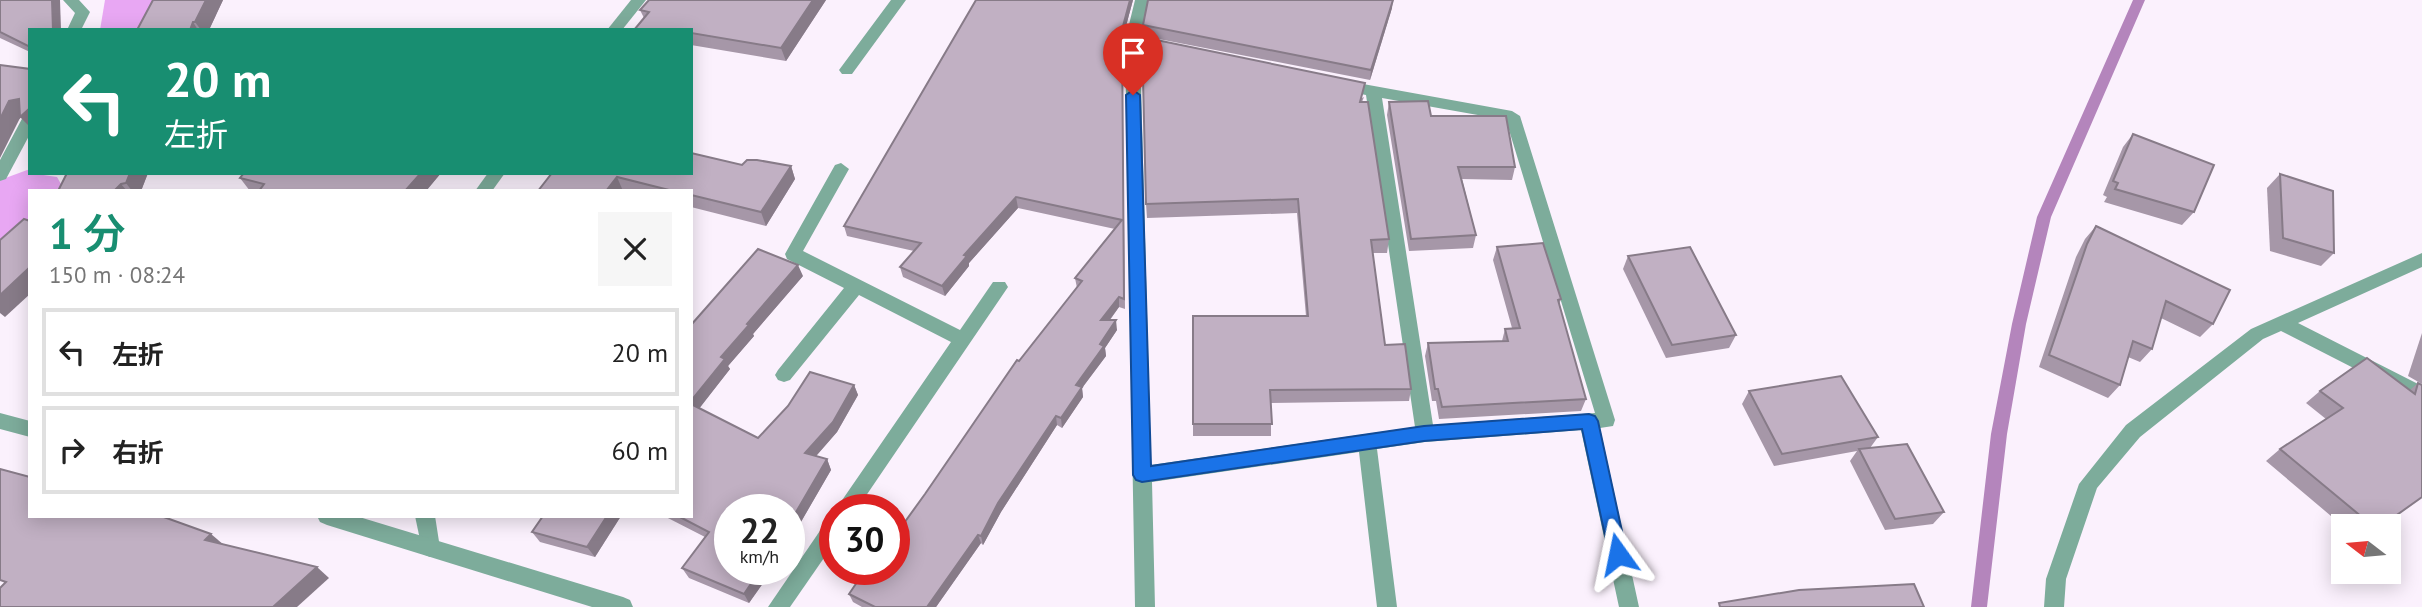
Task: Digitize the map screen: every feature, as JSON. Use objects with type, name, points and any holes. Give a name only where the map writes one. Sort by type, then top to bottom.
[{"type":"street","points":[[69,0],[83,12],[75,28]]},
{"type":"street","points":[[616,28],[639,0]]},
{"type":"street","points":[[848,70],[899,0]]},
{"type":"street","points":[[1142,0],[1132,41],[1135,285],[1145,607]]},
{"type":"street","points":[[1132,41],[1185,52]]},
{"type":"street","points":[[1142,475],[1424,434],[1606,419],[1512,116],[1320,80]]},
{"type":"street","points":[[1373,91],[1424,434]]},
{"type":"street","points":[[0,175],[28,123]]},
{"type":"street","points":[[841,169],[793,254],[963,340]]},
{"type":"street","points":[[485,189],[495,175]]},
{"type":"street","points":[[2054,607],[2056,579],[2089,484],[2133,431],[2257,334],[2422,260]]},
{"type":"street","points":[[784,375],[856,286]]},
{"type":"street","points":[[856,494],[999,287]]},
{"type":"street","points":[[2281,323],[2422,395]]},
{"type":"street","points":[[0,421],[28,428]]},
{"type":"street","points":[[1589,421],[1629,607]]},
{"type":"street","points":[[1367,442],[1387,607]]},
{"type":"street","points":[[333,518],[623,607]]},
{"type":"street","points":[[425,518],[430,548]]},
{"type":"street","points":[[778,607],[819,548]]},
{"type":"building","points":[[0,0],[52,0],[53,28],[28,28],[28,46],[0,32]]},
{"type":"building","points":[[153,0],[206,0],[191,28],[138,28]]},
{"type":"building","points":[[649,0],[813,0],[781,48],[693,33],[693,28],[636,28],[649,12],[640,10]]},
{"type":"building","points":[[976,0],[1130,0],[1122,30],[1124,299],[1119,297],[1101,320],[1116,320],[1100,344],[1104,346],[1076,385],[1082,387],[1061,418],[1056,416],[998,503],[981,536],[978,535],[927,607],[875,607],[849,594],[855,585],[910,585],[910,515],[1017,360],[1019,361],[1082,281],[1075,278],[1122,220],[1016,197],[964,255],[967,256],[942,286],[900,267],[921,243],[844,226]]},
{"type":"building","points":[[1148,0],[1393,0],[1371,70],[1143,25]]},
{"type":"building","points":[[1142,37],[1365,83],[1360,102],[1368,102],[1389,239],[1371,240],[1385,345],[1405,344],[1411,389],[1270,390],[1272,424],[1193,424],[1193,316],[1308,316],[1298,199],[1146,204]]},
{"type":"building","points":[[0,65],[28,69],[28,110],[20,117],[19,99],[9,101],[0,119]]},
{"type":"building","points":[[1428,101],[1431,116],[1506,116],[1515,167],[1458,167],[1476,235],[1411,239],[1389,102]]},
{"type":"building","points":[[2133,134],[2214,165],[2194,212],[2115,189],[2118,183],[2113,181]]},
{"type":"building","points":[[693,153],[742,165],[747,160],[757,160],[791,166],[761,212],[693,195],[693,189],[665,189],[617,177],[608,189],[540,189],[550,175],[693,175]]},
{"type":"building","points":[[2280,174],[2333,191],[2334,253],[2283,238]]},
{"type":"building","points":[[66,175],[129,175],[126,183],[116,189],[59,189]]},
{"type":"building","points":[[242,175],[419,175],[407,189],[260,189],[264,184],[240,178]]},
{"type":"building","points":[[24,219],[28,220],[28,269],[0,295],[0,240]]},
{"type":"building","points":[[2096,226],[2230,290],[2213,324],[2166,301],[2152,349],[2133,341],[2120,385],[2049,355],[2087,244]]},
{"type":"building","points":[[1543,243],[1561,299],[1558,300],[1586,399],[1442,407],[1438,389],[1435,389],[1428,343],[1508,341],[1505,329],[1520,328],[1497,247]]},
{"type":"building","points":[[1690,247],[1736,335],[1672,345],[1628,256]]},
{"type":"building","points":[[758,249],[798,265],[721,357],[725,359],[693,399],[693,323]]},
{"type":"building","points":[[2367,358],[2415,394],[2418,383],[2422,385],[2422,497],[2398,514],[2358,514],[2280,449],[2343,408],[2320,391]]},
{"type":"building","points":[[810,372],[854,385],[833,422],[805,453],[827,459],[805,497],[805,494],[714,494],[714,581],[682,568],[709,532],[682,518],[693,518],[693,405],[758,438],[788,406]]},
{"type":"building","points":[[1841,376],[1878,437],[1782,454],[1749,391]]},
{"type":"building","points":[[1907,444],[1944,512],[1895,519],[1859,449]]},
{"type":"building","points":[[0,469],[28,476],[28,518],[167,518],[211,534],[205,540],[317,567],[273,607],[0,607],[0,588],[6,582],[0,580]]},
{"type":"building","points":[[542,518],[606,518],[587,547],[532,532]]},
{"type":"building","points":[[1914,584],[1924,607],[1720,607],[1719,603],[1799,590]]},
{"type":"building","points":[[723,585],[750,585],[744,594]]},
{"type":"waterway","points":[[134,28],[139,0]]},
{"type":"waterway","points":[[1979,607],[1999,434],[2019,324],[2044,217],[2139,0]]},
{"type":"waterway","points":[[0,234],[28,199]]},
{"type":"route","points":[[1133,95],[1135,285],[1142,475],[1424,434],[1589,421],[1618,554]]}]
